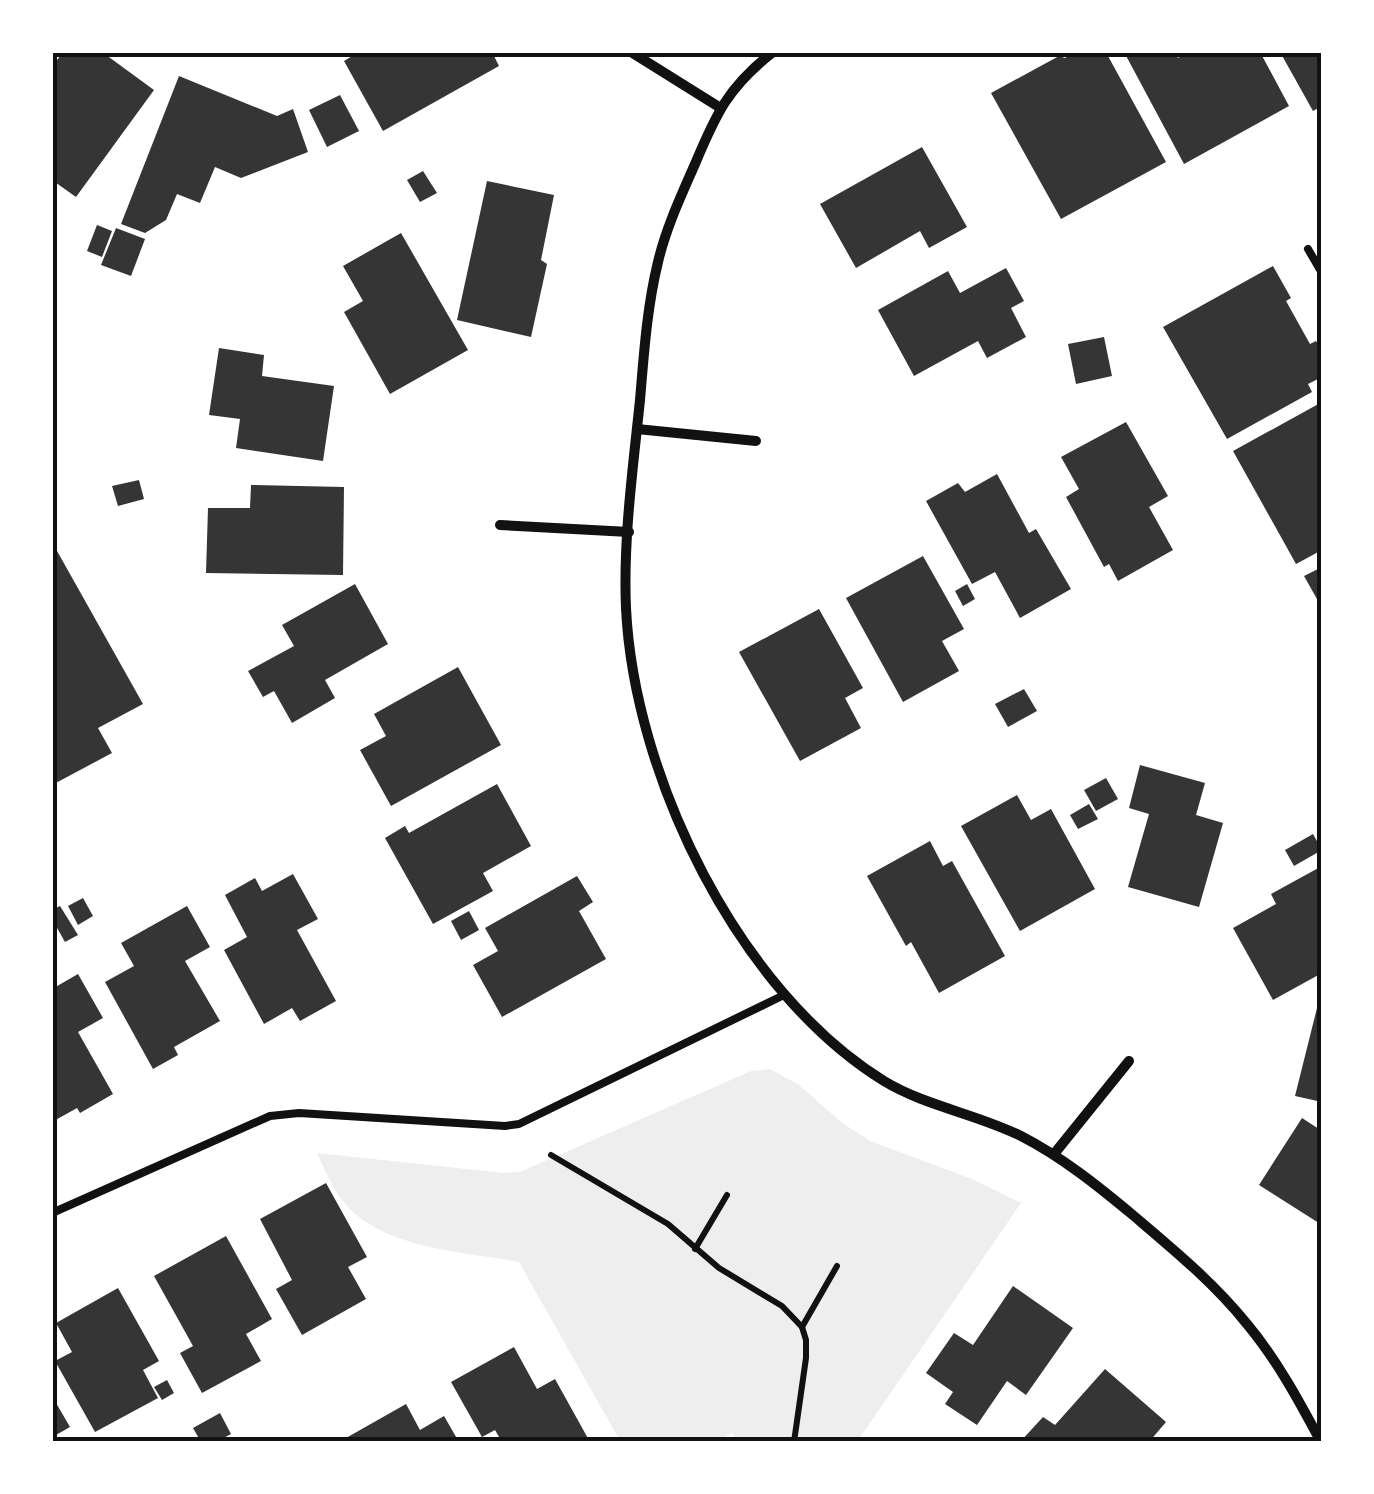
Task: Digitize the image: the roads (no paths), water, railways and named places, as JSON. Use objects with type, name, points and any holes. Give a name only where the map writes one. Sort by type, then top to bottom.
[{"type":"street","points":[[631,52],[719,107]]},
{"type":"street","points":[[773,52],[755,66],[719,107],[659,257],[646,334],[626,605],[630,650],[655,754],[681,822],[717,896],[784,995],[834,1046],[890,1084],[1017,1134],[1054,1154],[1122,1206],[1224,1297],[1272,1358],[1321,1442]]},
{"type":"street","points":[[637,429],[756,441]]},
{"type":"street","points":[[500,526],[629,532]]},
{"type":"street","points":[[1054,1154],[1129,1061]]},
{"type":"lane","points":[[1308,248],[1322,273]]},
{"type":"lane","points":[[52,1213],[270,1116],[298,1113],[518,1124],[784,995]]}]
